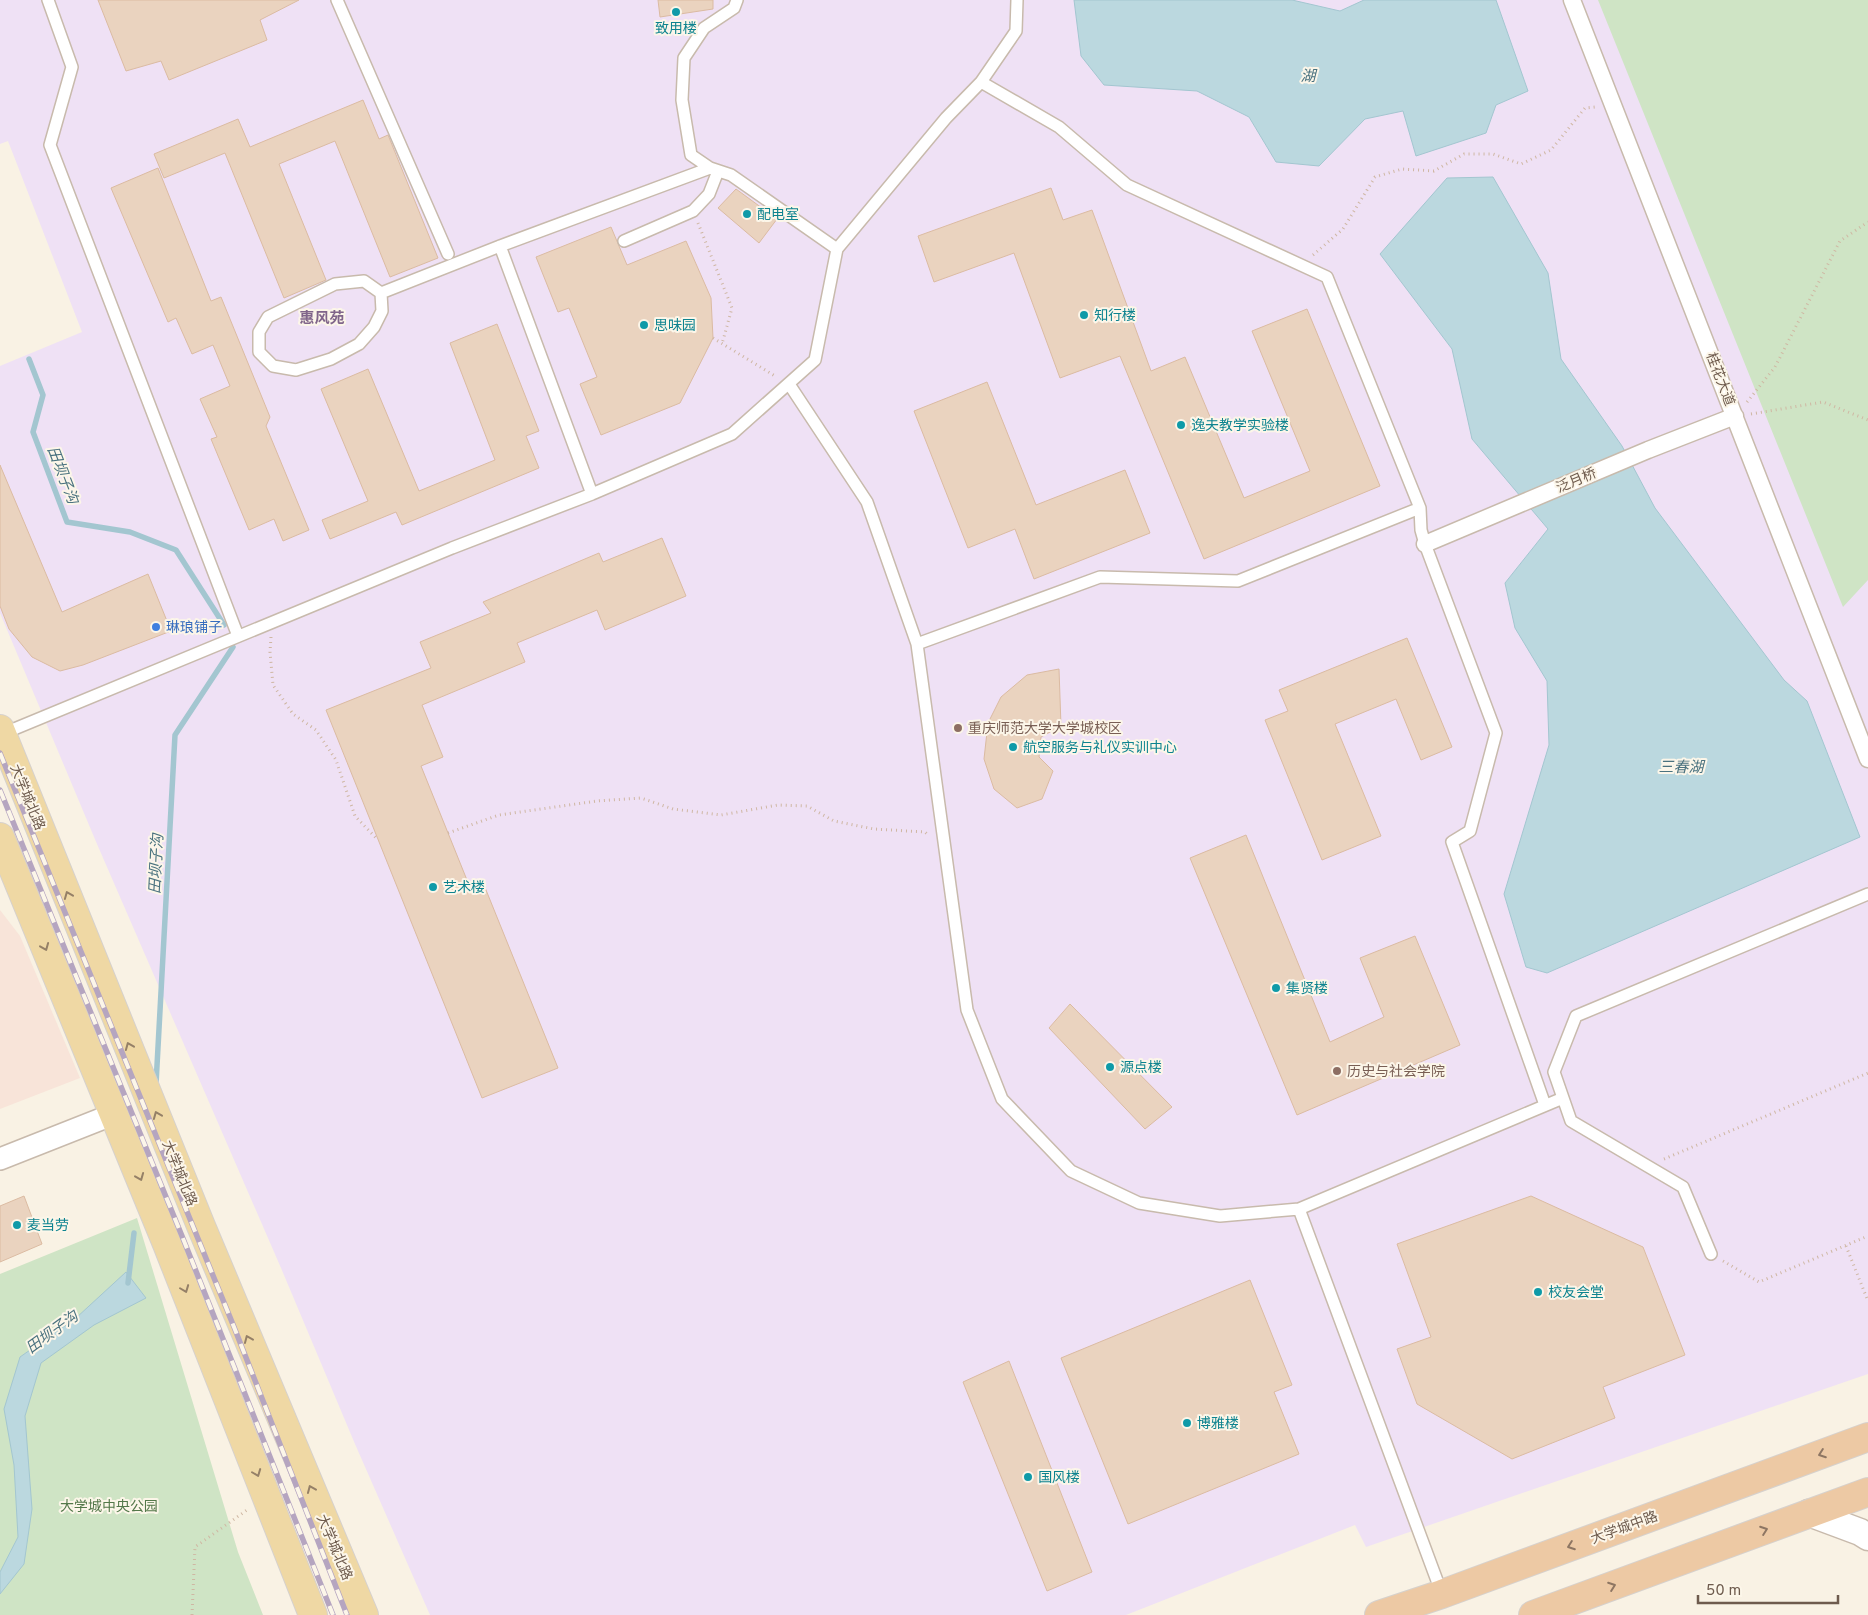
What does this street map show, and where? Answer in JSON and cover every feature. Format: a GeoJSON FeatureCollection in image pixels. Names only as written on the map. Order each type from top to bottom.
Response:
{"type":"FeatureCollection","features":[{"type":"Feature","properties":{"kind":"highway","name":"大学城中路"},"geometry":{"type":"LineString","coordinates":[[1380,1615],[1442,1594],[1868,1437]]}},
{"type":"Feature","properties":{"kind":"highway"},"geometry":{"type":"LineString","coordinates":[[1533,1615],[1868,1492]]}},
{"type":"Feature","properties":{"kind":"main road","name":"大学城北路"},"geometry":{"type":"LineString","coordinates":[[1,731],[201,1226],[364,1615]]}},
{"type":"Feature","properties":{"kind":"main road"},"geometry":{"type":"LineString","coordinates":[[0,837],[167,1244],[313,1615]]}},
{"type":"Feature","properties":{"kind":"main road"},"geometry":{"type":"LineString","coordinates":[[242,1434],[281,1417]]}},
{"type":"Feature","properties":{"kind":"street","name":"桂花大道"},"geometry":{"type":"LineString","coordinates":[[1572,0],[1868,759]]}},
{"type":"Feature","properties":{"kind":"street","name":"泛月桥"},"geometry":{"type":"LineString","coordinates":[[1425,544],[1648,450],[1735,416]]}},
{"type":"Feature","properties":{"kind":"street"},"geometry":{"type":"LineString","coordinates":[[0,1159],[118,1123]]}},
{"type":"Feature","properties":{"kind":"street"},"geometry":{"type":"LineString","coordinates":[[1809,1513],[1860,1532],[1868,1537]]}},
{"type":"Feature","properties":{"kind":"lane"},"geometry":{"type":"LineString","coordinates":[[48,0],[72,67],[50,145],[238,636]]}},
{"type":"Feature","properties":{"kind":"lane"},"geometry":{"type":"LineString","coordinates":[[337,0],[448,254]]}},
{"type":"Feature","properties":{"kind":"lane"},"geometry":{"type":"LineString","coordinates":[[737,0],[734,8],[704,28],[684,58],[682,100],[691,155],[714,170],[731,175],[837,249]]}},
{"type":"Feature","properties":{"kind":"lane"},"geometry":{"type":"LineString","coordinates":[[1,731],[452,548],[592,494],[732,434],[815,360],[837,249],[946,118],[981,82],[1016,31],[1017,0]]}},
{"type":"Feature","properties":{"kind":"lane"},"geometry":{"type":"LineString","coordinates":[[981,82],[1059,128],[1127,185],[1327,277],[1420,508],[1421,530],[1425,544],[1496,733],[1470,831],[1452,842],[1545,1105]]}},
{"type":"Feature","properties":{"kind":"lane"},"geometry":{"type":"LineString","coordinates":[[624,241],[693,211],[709,194],[714,170]]}},
{"type":"Feature","properties":{"kind":"lane"},"geometry":{"type":"LineString","coordinates":[[381,293],[500,246],[714,170]]}},
{"type":"Feature","properties":{"kind":"lane"},"geometry":{"type":"LineString","coordinates":[[500,246],[592,494]]}},
{"type":"Feature","properties":{"kind":"lane"},"geometry":{"type":"LineString","coordinates":[[364,281],[381,293],[382,310],[374,327],[359,344],[331,359],[296,370],[272,366],[259,352],[259,332],[268,317],[335,284],[364,281]]}},
{"type":"Feature","properties":{"kind":"lane"},"geometry":{"type":"LineString","coordinates":[[789,384],[867,502],[917,644],[967,1010],[1002,1099],[1072,1171],[1139,1203],[1148,1205],[1220,1216],[1299,1209],[1563,1098]]}},
{"type":"Feature","properties":{"kind":"lane"},"geometry":{"type":"LineString","coordinates":[[917,644],[1100,577],[1238,581],[1420,508]]}},
{"type":"Feature","properties":{"kind":"lane"},"geometry":{"type":"LineString","coordinates":[[1711,1254],[1683,1187],[1571,1121],[1554,1072],[1576,1016],[1868,894]]}},
{"type":"Feature","properties":{"kind":"lane"},"geometry":{"type":"LineString","coordinates":[[1299,1209],[1442,1594]]}},
{"type":"Feature","properties":{"kind":"path"},"geometry":{"type":"LineString","coordinates":[[1301,266],[1343,229],[1375,177],[1402,169],[1434,171],[1464,154],[1493,154],[1521,164],[1551,150],[1585,108],[1613,105]]}},
{"type":"Feature","properties":{"kind":"path"},"geometry":{"type":"LineString","coordinates":[[693,211],[732,308],[722,344]]}},
{"type":"Feature","properties":{"kind":"path"},"geometry":{"type":"LineString","coordinates":[[1735,416],[1775,367],[1840,241],[1868,222]]}},
{"type":"Feature","properties":{"kind":"path"},"geometry":{"type":"LineString","coordinates":[[713,338],[789,384]]}},
{"type":"Feature","properties":{"kind":"path"},"geometry":{"type":"LineString","coordinates":[[1735,416],[1823,402],[1868,420]]}},
{"type":"Feature","properties":{"kind":"path"},"geometry":{"type":"LineString","coordinates":[[272,622],[270,652],[273,685],[293,714],[316,730],[336,760],[355,816],[378,840]]}},
{"type":"Feature","properties":{"kind":"path"},"geometry":{"type":"LineString","coordinates":[[448,833],[499,815],[597,801],[641,798],[673,809],[721,815],[778,805],[807,806],[834,821],[874,829],[925,832],[946,853]]}},
{"type":"Feature","properties":{"kind":"path"},"geometry":{"type":"LineString","coordinates":[[1647,1166],[1868,1073]]}},
{"type":"Feature","properties":{"kind":"path"},"geometry":{"type":"LineString","coordinates":[[1711,1254],[1759,1282],[1868,1236]]}},
{"type":"Feature","properties":{"kind":"path"},"geometry":{"type":"LineString","coordinates":[[1846,1245],[1868,1301]]}},
{"type":"Feature","properties":{"kind":"path"},"geometry":{"type":"LineString","coordinates":[[192,1615],[195,1547],[266,1496]]}},
{"type":"Feature","properties":{"kind":"shaded area","name":"重庆师范大学大学城校区"},"geometry":{"type":"Polygon","coordinates":[[[0,0],[1868,0],[1868,1374],[1366,1547],[1355,1525],[1126,1615],[430,1615],[97,844],[0,613],[0,366],[82,332],[8,141],[0,144],[0,0]]]}},
{"type":"Feature","properties":{"kind":"shaded area"},"geometry":{"type":"Polygon","coordinates":[[[0,910],[20,936],[80,1078],[0,1109],[0,910]]]}},
{"type":"Feature","properties":{"kind":"green space"},"geometry":{"type":"Polygon","coordinates":[[[1598,0],[1868,0],[1868,580],[1843,607],[1598,0]]]}},
{"type":"Feature","properties":{"kind":"green space","name":"大学城中央公园"},"geometry":{"type":"Polygon","coordinates":[[[137,1218],[238,1552],[263,1615],[0,1615],[0,1274],[137,1218]]]}},
{"type":"Feature","properties":{"kind":"water","name":"湖"},"geometry":{"type":"Polygon","coordinates":[[[1074,0],[1292,0],[1340,11],[1364,0],[1496,0],[1528,91],[1496,105],[1486,133],[1416,156],[1403,111],[1365,119],[1319,166],[1276,162],[1249,117],[1197,91],[1104,85],[1081,56],[1074,0]]]}},
{"type":"Feature","properties":{"kind":"water","name":"三春湖"},"geometry":{"type":"Polygon","coordinates":[[[1493,177],[1548,273],[1561,359],[1622,446],[1655,508],[1784,680],[1807,701],[1860,837],[1547,973],[1526,967],[1504,894],[1549,745],[1547,681],[1515,628],[1505,583],[1548,529],[1472,439],[1452,349],[1380,254],[1447,178],[1493,177]]]}},
{"type":"Feature","properties":{"kind":"water"},"geometry":{"type":"Polygon","coordinates":[[[126,1272],[146,1298],[94,1325],[41,1363],[25,1416],[32,1509],[24,1564],[0,1594],[0,1572],[18,1537],[14,1465],[4,1409],[20,1357],[76,1318],[126,1272]]]}},
{"type":"Feature","properties":{"kind":"building"},"geometry":{"type":"Polygon","coordinates":[[[98,0],[299,0],[260,20],[267,40],[169,80],[161,61],[126,71],[98,0]]]}},
{"type":"Feature","properties":{"kind":"building","name":"致用楼"},"geometry":{"type":"Polygon","coordinates":[[[658,0],[713,0],[713,9],[660,17],[658,0]]]}},
{"type":"Feature","properties":{"kind":"building"},"geometry":{"type":"Polygon","coordinates":[[[363,100],[379,139],[388,135],[438,258],[390,277],[335,141],[279,164],[326,280],[284,298],[225,153],[164,178],[154,154],[238,119],[250,147],[363,100]]]}},
{"type":"Feature","properties":{"kind":"building"},"geometry":{"type":"Polygon","coordinates":[[[158,168],[211,301],[221,297],[270,417],[266,426],[309,530],[283,541],[274,519],[249,530],[211,439],[217,437],[200,399],[230,386],[213,345],[192,354],[176,318],[168,322],[111,188],[158,168]]]}},
{"type":"Feature","properties":{"kind":"building"},"geometry":{"type":"Polygon","coordinates":[[[1051,188],[1063,220],[1092,210],[1151,371],[1185,357],[1244,498],[1310,471],[1252,331],[1307,309],[1380,486],[1204,559],[1120,356],[1060,378],[1014,253],[934,282],[918,236],[1051,188]]]}},
{"type":"Feature","properties":{"kind":"building","name":"配电室"},"geometry":{"type":"Polygon","coordinates":[[[736,189],[777,219],[759,243],[718,208],[736,189]]]}},
{"type":"Feature","properties":{"kind":"building","name":"思味园"},"geometry":{"type":"Polygon","coordinates":[[[611,227],[627,265],[686,241],[711,298],[713,338],[680,403],[601,435],[580,384],[597,377],[569,308],[558,312],[536,257],[611,227]]]}},
{"type":"Feature","properties":{"kind":"building"},"geometry":{"type":"Polygon","coordinates":[[[497,324],[539,431],[526,436],[539,468],[402,525],[396,512],[330,539],[322,520],[368,501],[321,389],[368,369],[419,491],[495,460],[450,343],[497,324]]]}},
{"type":"Feature","properties":{"kind":"building"},"geometry":{"type":"Polygon","coordinates":[[[987,382],[1036,505],[1125,470],[1150,533],[1034,579],[1015,529],[968,548],[914,411],[987,382]]]}},
{"type":"Feature","properties":{"kind":"building"},"geometry":{"type":"Polygon","coordinates":[[[0,465],[62,612],[148,574],[171,631],[83,665],[60,671],[32,657],[9,629],[0,606],[0,465]]]}},
{"type":"Feature","properties":{"kind":"building","name":"艺术楼"},"geometry":{"type":"Polygon","coordinates":[[[662,538],[686,596],[605,630],[597,610],[517,643],[525,662],[422,705],[443,757],[421,766],[471,890],[484,885],[558,1068],[482,1098],[326,710],[431,668],[420,642],[491,613],[483,602],[599,553],[603,562],[662,538]]]}},
{"type":"Feature","properties":{"kind":"building"},"geometry":{"type":"Polygon","coordinates":[[[1407,638],[1452,747],[1421,760],[1396,699],[1335,724],[1381,836],[1322,860],[1265,720],[1288,711],[1279,690],[1407,638]]]}},
{"type":"Feature","properties":{"kind":"building","name":"航空服务与礼仪实训中心"},"geometry":{"type":"Polygon","coordinates":[[[1059,669],[1061,726],[1041,737],[1039,757],[1053,771],[1042,799],[1017,808],[994,789],[984,759],[988,723],[1001,697],[1027,675],[1059,669]]]}},
{"type":"Feature","properties":{"kind":"building","name":"集贤楼"},"geometry":{"type":"Polygon","coordinates":[[[1246,835],[1330,1042],[1384,1017],[1360,958],[1415,936],[1460,1045],[1297,1115],[1190,858],[1246,835]]]}},
{"type":"Feature","properties":{"kind":"building","name":"源点楼"},"geometry":{"type":"Polygon","coordinates":[[[1070,1004],[1172,1107],[1145,1129],[1049,1028],[1070,1004]]]}},
{"type":"Feature","properties":{"kind":"building","name":"麦当劳"},"geometry":{"type":"Polygon","coordinates":[[[24,1196],[42,1244],[0,1262],[0,1206],[24,1196]]]}},
{"type":"Feature","properties":{"kind":"building","name":"校友会堂"},"geometry":{"type":"Polygon","coordinates":[[[1531,1196],[1643,1247],[1685,1355],[1603,1387],[1615,1418],[1512,1459],[1417,1404],[1397,1349],[1431,1337],[1397,1244],[1531,1196]]]}},
{"type":"Feature","properties":{"kind":"building","name":"博雅楼"},"geometry":{"type":"Polygon","coordinates":[[[1250,1280],[1292,1385],[1274,1392],[1299,1454],[1128,1524],[1061,1358],[1250,1280]]]}},
{"type":"Feature","properties":{"kind":"building","name":"国风楼"},"geometry":{"type":"Polygon","coordinates":[[[1009,1361],[1092,1572],[1047,1591],[963,1382],[1009,1361]]]}},
{"type":"Feature","properties":{"kind":"waterway","name":"田坝子沟"},"geometry":{"type":"LineString","coordinates":[[29,359],[43,395],[33,432],[67,522],[130,532],[176,550],[224,625]]}},
{"type":"Feature","properties":{"kind":"waterway","name":"田坝子沟"},"geometry":{"type":"LineString","coordinates":[[156,1084],[175,735],[233,647]]}},
{"type":"Feature","properties":{"kind":"waterway","name":"田坝子沟"},"geometry":{"type":"LineString","coordinates":[[128,1283],[134,1233]]}},
{"type":"Feature","properties":{"kind":"railway"},"geometry":{"type":"LineString","coordinates":[[0,753],[234,1327],[347,1615]]}},
{"type":"Feature","properties":{"kind":"railway"},"geometry":{"type":"LineString","coordinates":[[0,790],[182,1236],[333,1615]]}},
{"type":"Feature","properties":{"kind":"place","name":"致用楼"},"geometry":{"type":"Point","coordinates":[676,12]}},
{"type":"Feature","properties":{"kind":"place","name":"配电室"},"geometry":{"type":"Point","coordinates":[747,214]}},
{"type":"Feature","properties":{"kind":"place","name":"知行楼"},"geometry":{"type":"Point","coordinates":[1084,315]}},
{"type":"Feature","properties":{"kind":"place","name":"思味园"},"geometry":{"type":"Point","coordinates":[644,325]}},
{"type":"Feature","properties":{"kind":"place","name":"逸夫教学实验楼"},"geometry":{"type":"Point","coordinates":[1181,425]}},
{"type":"Feature","properties":{"kind":"place","name":"琳琅铺子"},"geometry":{"type":"Point","coordinates":[156,627]}},
{"type":"Feature","properties":{"kind":"place","name":"重庆师范大学大学城校区"},"geometry":{"type":"Point","coordinates":[958,728]}},
{"type":"Feature","properties":{"kind":"place","name":"航空服务与礼仪实训中心"},"geometry":{"type":"Point","coordinates":[1013,747]}},
{"type":"Feature","properties":{"kind":"place","name":"艺术楼"},"geometry":{"type":"Point","coordinates":[433,887]}},
{"type":"Feature","properties":{"kind":"place","name":"集贤楼"},"geometry":{"type":"Point","coordinates":[1276,988]}},
{"type":"Feature","properties":{"kind":"place","name":"源点楼"},"geometry":{"type":"Point","coordinates":[1110,1067]}},
{"type":"Feature","properties":{"kind":"place","name":"历史与社会学院"},"geometry":{"type":"Point","coordinates":[1337,1071]}},
{"type":"Feature","properties":{"kind":"place","name":"麦当劳"},"geometry":{"type":"Point","coordinates":[17,1225]}},
{"type":"Feature","properties":{"kind":"place","name":"校友会堂"},"geometry":{"type":"Point","coordinates":[1538,1292]}},
{"type":"Feature","properties":{"kind":"place","name":"博雅楼"},"geometry":{"type":"Point","coordinates":[1187,1423]}},
{"type":"Feature","properties":{"kind":"place","name":"国风楼"},"geometry":{"type":"Point","coordinates":[1028,1477]}},
{"type":"Feature","properties":{"kind":"district","name":"惠风苑"},"geometry":{"type":"Point","coordinates":[322,318]}}]}
